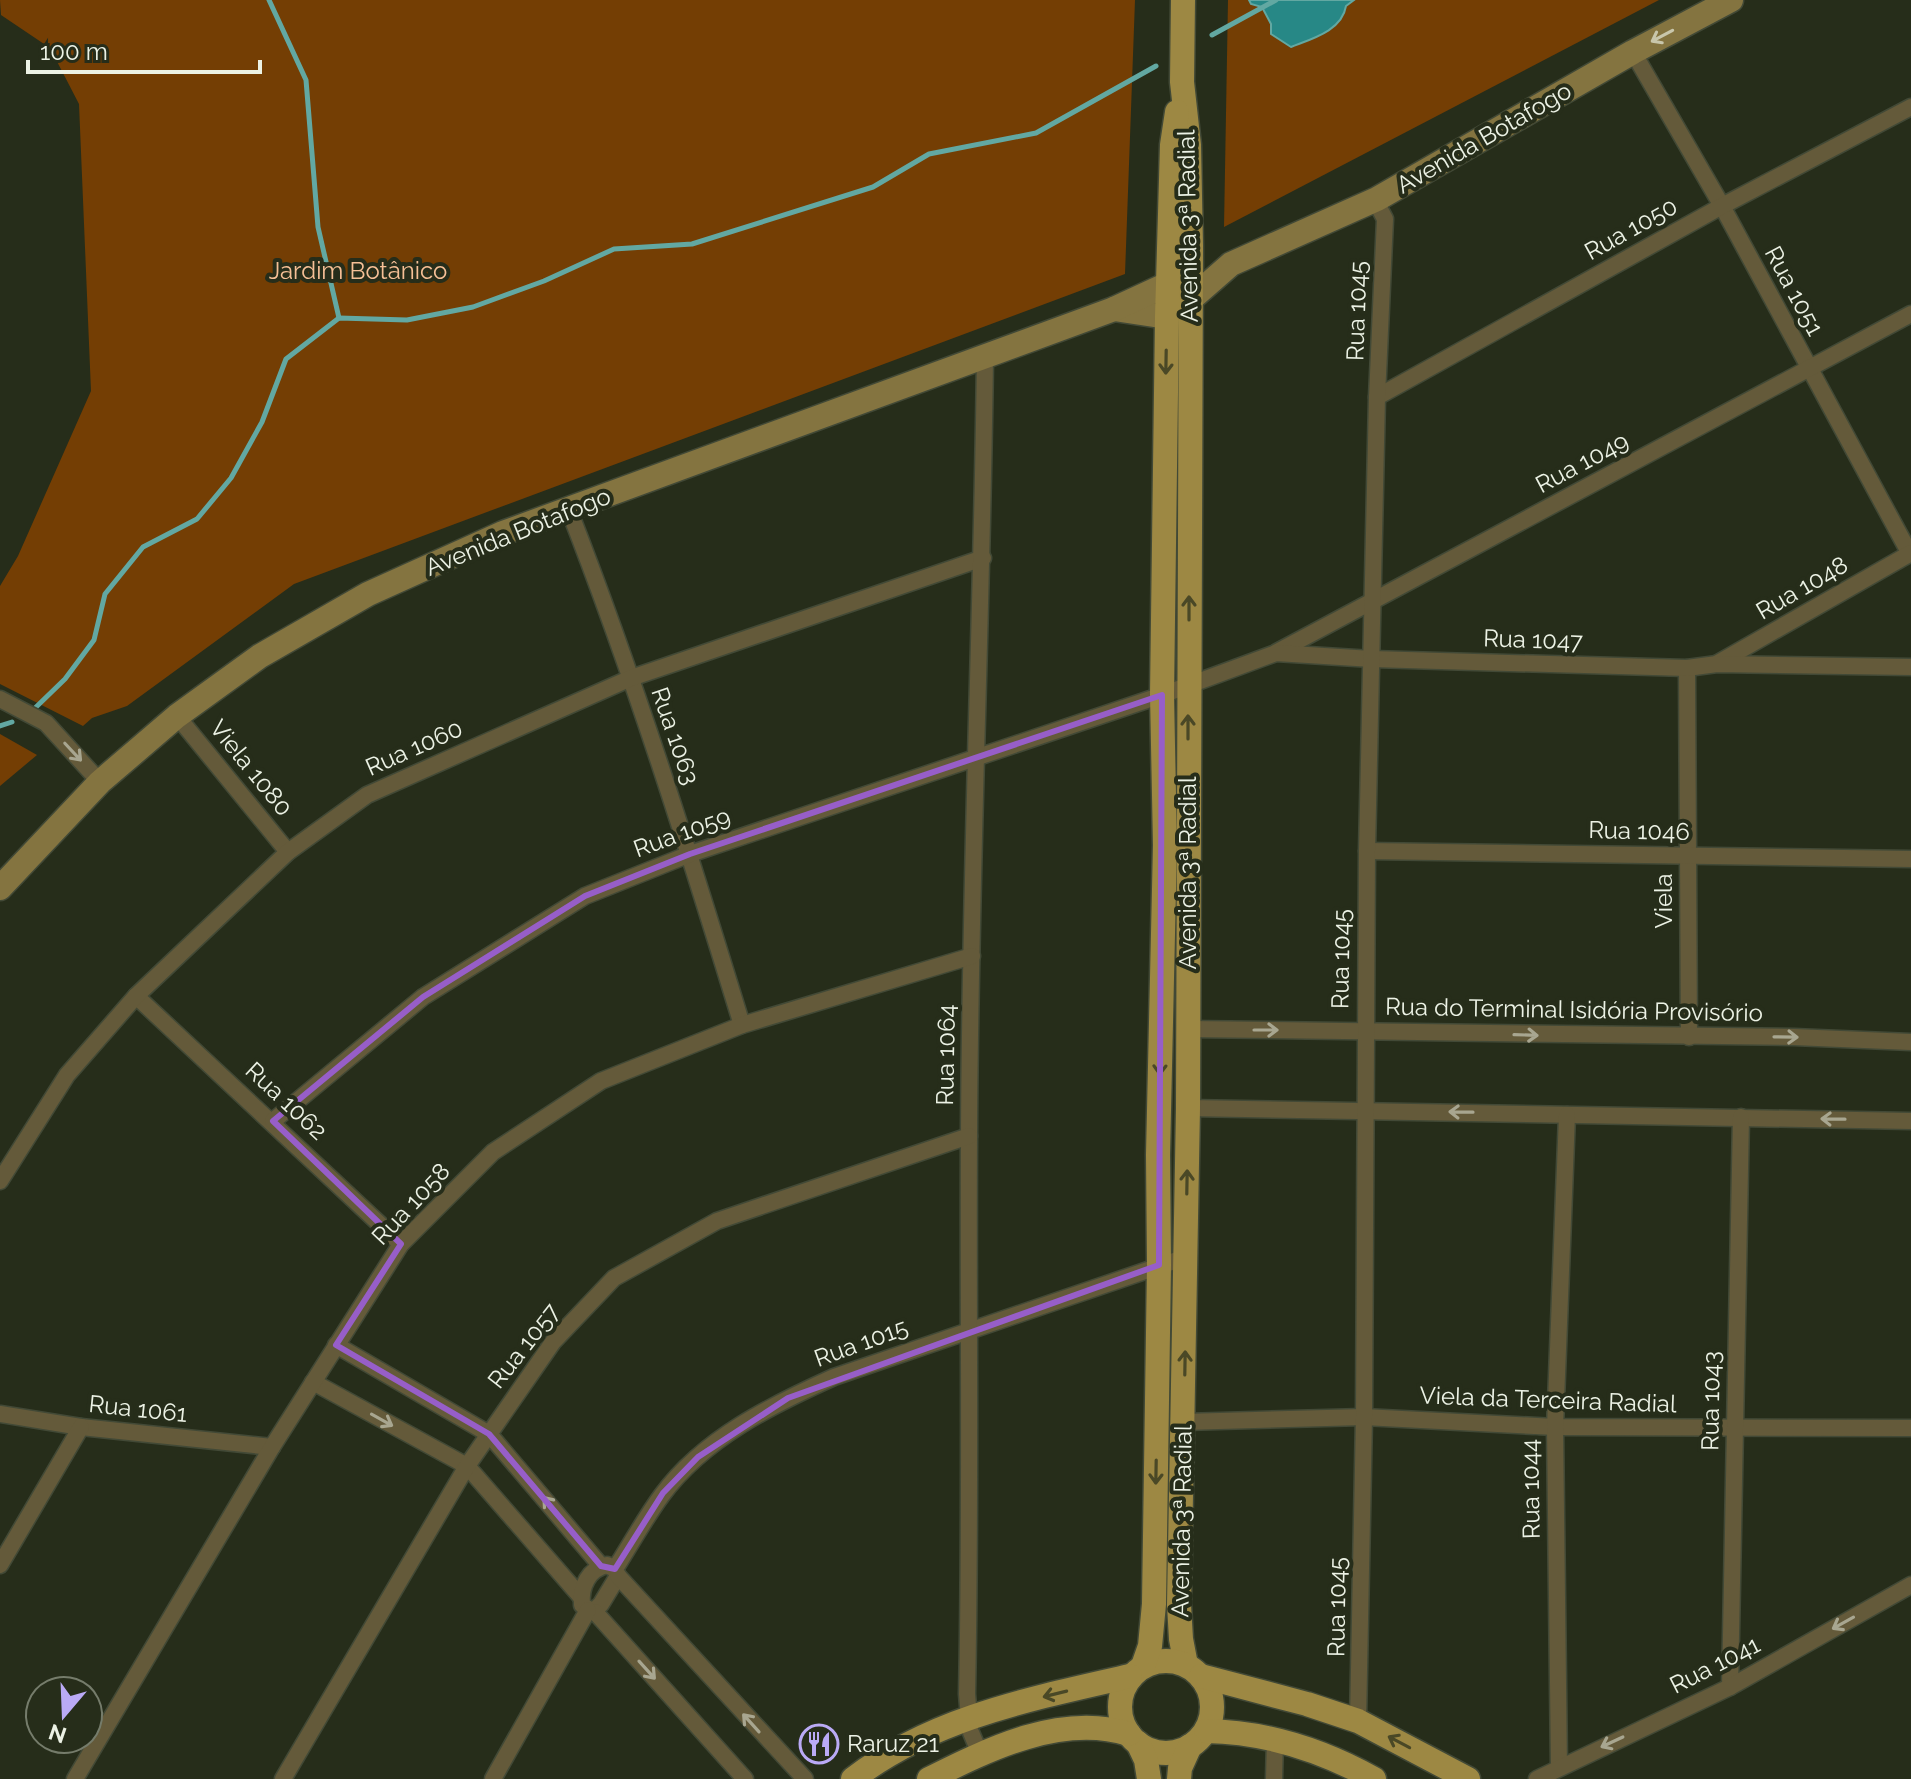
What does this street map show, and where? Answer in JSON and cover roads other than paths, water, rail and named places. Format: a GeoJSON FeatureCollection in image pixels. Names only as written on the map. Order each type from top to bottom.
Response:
{"type":"FeatureCollection","features":[{"type":"Feature","properties":{"kind":"main road","name":"Avenida 3ª Radial"},"geometry":{"type":"LineString","coordinates":[[1183,0],[1182,82],[1189,145],[1191,299],[1188,1108],[1179,1605],[1181,1639],[1194,1670]]}},
{"type":"Feature","properties":{"kind":"main road","name":"Avenida 3ª Radial"},"geometry":{"type":"LineString","coordinates":[[1136,1671],[1150,1646],[1154,1604],[1158,1155],[1165,845],[1162,695],[1167,317],[1172,145],[1182,82]]}},
{"type":"Feature","properties":{"kind":"main road"},"geometry":{"type":"LineString","coordinates":[[1165,845],[1172,869],[1173,893],[1172,1017],[1178,1025],[1188,1029]]}},
{"type":"Feature","properties":{"kind":"main road"},"geometry":{"type":"LineString","coordinates":[[1158,1155],[1170,1116],[1188,1108]]}},
{"type":"Feature","properties":{"kind":"main road"},"geometry":{"type":"LineString","coordinates":[[853,1779],[894,1752],[968,1718],[1136,1671],[1157,1661],[1172,1660],[1194,1670],[1362,1723],[1468,1779]]}},
{"type":"Feature","properties":{"kind":"main road"},"geometry":{"type":"LineString","coordinates":[[1179,1779],[1180,1768],[1198,1739],[1213,1705],[1208,1687],[1194,1670]]}},
{"type":"Feature","properties":{"kind":"main road"},"geometry":{"type":"LineString","coordinates":[[1136,1671],[1124,1686],[1119,1706],[1146,1760],[1149,1779]]}},
{"type":"Feature","properties":{"kind":"main road"},"geometry":{"type":"LineString","coordinates":[[1350,1765],[1362,1723]]}},
{"type":"Feature","properties":{"kind":"main road"},"geometry":{"type":"LineString","coordinates":[[929,1779],[980,1754],[1024,1739],[1099,1727],[1163,1753],[1177,1752],[1198,1739],[1238,1733],[1275,1739],[1350,1765],[1374,1779]]}},
{"type":"Feature","properties":{"kind":"street","name":"Avenida Botafogo"},"geometry":{"type":"LineString","coordinates":[[1191,299],[1231,264],[1375,200],[1633,52],[1731,0]]}},
{"type":"Feature","properties":{"kind":"street","name":"Rua 1051"},"geometry":{"type":"LineString","coordinates":[[1633,52],[1722,206],[1911,554]]}},
{"type":"Feature","properties":{"kind":"street","name":"Rua 1050"},"geometry":{"type":"LineString","coordinates":[[1377,397],[1722,206],[1911,107]]}},
{"type":"Feature","properties":{"kind":"street","name":"Rua 1045"},"geometry":{"type":"LineString","coordinates":[[1362,1723],[1364,1031],[1377,397],[1385,219],[1375,200]]}},
{"type":"Feature","properties":{"kind":"street"},"geometry":{"type":"LineString","coordinates":[[1191,246],[1210,259],[1231,264]]}},
{"type":"Feature","properties":{"kind":"street","name":"Avenida Botafogo"},"geometry":{"type":"LineString","coordinates":[[0,888],[100,782],[177,716],[260,656],[368,594],[503,533],[1114,309],[1168,284]]}},
{"type":"Feature","properties":{"kind":"street","name":"Avenida Botafogo"},"geometry":{"type":"LineString","coordinates":[[1114,309],[1167,317]]}},
{"type":"Feature","properties":{"kind":"street","name":"Rua 1049"},"geometry":{"type":"LineString","coordinates":[[1276,653],[1911,314]]}},
{"type":"Feature","properties":{"kind":"street","name":"Rua 1064"},"geometry":{"type":"LineString","coordinates":[[980,1754],[968,1718],[969,1136],[985,356]]}},
{"type":"Feature","properties":{"kind":"street","name":"Rua 1063"},"geometry":{"type":"LineString","coordinates":[[569,510],[631,678],[690,854],[742,1025]]}},
{"type":"Feature","properties":{"kind":"street","name":"Rua 1048"},"geometry":{"type":"LineString","coordinates":[[1717,664],[1911,554]]}},
{"type":"Feature","properties":{"kind":"street","name":"Rua 1060"},"geometry":{"type":"LineString","coordinates":[[0,1181],[5,1160],[67,1075],[136,996],[288,852],[367,795],[631,678],[983,558]]}},
{"type":"Feature","properties":{"kind":"street","name":"Rua 1047"},"geometry":{"type":"LineString","coordinates":[[1162,695],[1276,653],[1372,659],[1687,668],[1717,664],[1911,667]]}},
{"type":"Feature","properties":{"kind":"street","name":"Viela"},"geometry":{"type":"LineString","coordinates":[[1687,668],[1689,1037]]}},
{"type":"Feature","properties":{"kind":"street","name":"Rua 1059"},"geometry":{"type":"LineString","coordinates":[[273,1121],[423,997],[585,896],[690,854],[1162,695]]}},
{"type":"Feature","properties":{"kind":"street"},"geometry":{"type":"LineString","coordinates":[[2,700],[46,723],[100,782]]}},
{"type":"Feature","properties":{"kind":"street","name":"Viela 1080"},"geometry":{"type":"LineString","coordinates":[[177,716],[288,852]]}},
{"type":"Feature","properties":{"kind":"street","name":"Rua 1046"},"geometry":{"type":"LineString","coordinates":[[1367,851],[1911,859]]}},
{"type":"Feature","properties":{"kind":"street","name":"Rua 1058"},"geometry":{"type":"LineString","coordinates":[[75,1779],[272,1447],[401,1244],[493,1152],[601,1081],[742,1025],[972,956]]}},
{"type":"Feature","properties":{"kind":"street","name":"Rua 1062"},"geometry":{"type":"LineString","coordinates":[[136,996],[401,1244]]}},
{"type":"Feature","properties":{"kind":"street","name":"Rua do Terminal Isidória Provisório"},"geometry":{"type":"LineString","coordinates":[[1188,1029],[1911,1042]]}},
{"type":"Feature","properties":{"kind":"street"},"geometry":{"type":"LineString","coordinates":[[1188,1108],[1911,1121]]}},
{"type":"Feature","properties":{"kind":"street","name":"Rua 1044"},"geometry":{"type":"LineString","coordinates":[[1559,1767],[1555,1427],[1567,1115]]}},
{"type":"Feature","properties":{"kind":"street","name":"Rua 1043"},"geometry":{"type":"LineString","coordinates":[[1730,1687],[1741,1117]]}},
{"type":"Feature","properties":{"kind":"street","name":"Rua 1057"},"geometry":{"type":"LineString","coordinates":[[283,1779],[467,1466],[553,1342],[614,1278],[717,1221],[969,1136]]}},
{"type":"Feature","properties":{"kind":"street","name":"Rua 1015"},"geometry":{"type":"LineString","coordinates":[[611,1570],[663,1493],[698,1457],[743,1423],[788,1398],[834,1377],[1186,1257]]}},
{"type":"Feature","properties":{"kind":"street"},"geometry":{"type":"LineString","coordinates":[[336,1345],[489,1434],[805,1779]]}},
{"type":"Feature","properties":{"kind":"street"},"geometry":{"type":"LineString","coordinates":[[313,1382],[467,1466],[588,1606],[745,1779]]}},
{"type":"Feature","properties":{"kind":"street","name":"Rua 1061"},"geometry":{"type":"LineString","coordinates":[[0,1414],[81,1427],[272,1447]]}},
{"type":"Feature","properties":{"kind":"street","name":"Viela da Terceira Radial"},"geometry":{"type":"LineString","coordinates":[[1184,1422],[1364,1417],[1555,1427],[1911,1428]]}},
{"type":"Feature","properties":{"kind":"street"},"geometry":{"type":"LineString","coordinates":[[0,1565],[81,1427]]}},
{"type":"Feature","properties":{"kind":"street"},"geometry":{"type":"LineString","coordinates":[[588,1606],[588,1577],[611,1570]]}},
{"type":"Feature","properties":{"kind":"street"},"geometry":{"type":"LineString","coordinates":[[493,1779],[611,1570]]}},
{"type":"Feature","properties":{"kind":"street","name":"Rua 1041"},"geometry":{"type":"LineString","coordinates":[[1537,1779],[1730,1687],[1911,1585]]}},
{"type":"Feature","properties":{"kind":"street"},"geometry":{"type":"LineString","coordinates":[[1274,1779],[1275,1739]]}},
{"type":"Feature","properties":{"kind":"water"},"geometry":{"type":"Polygon","coordinates":[[[1249,0],[1354,0],[1346,6],[1339,22],[1332,28],[1291,47],[1271,34],[1271,24],[1262,7],[1251,4],[1249,0]]]}},
{"type":"Feature","properties":{"kind":"waterway"},"geometry":{"type":"LineString","coordinates":[[269,0],[306,80],[318,227],[339,318]]}},
{"type":"Feature","properties":{"kind":"waterway"},"geometry":{"type":"LineString","coordinates":[[1212,35],[1276,0]]}},
{"type":"Feature","properties":{"kind":"waterway"},"geometry":{"type":"LineString","coordinates":[[33,710],[65,679],[94,640],[105,594],[143,547],[197,519],[231,478],[262,422],[286,359],[339,318],[407,320],[473,307],[544,281],[614,249],[692,244],[873,187],[929,154],[1036,133],[1156,66]]}},
{"type":"Feature","properties":{"kind":"waterway"},"geometry":{"type":"LineString","coordinates":[[0,726],[12,722]]}},
{"type":"Feature","properties":{"kind":"place","name":"Raruz 21"},"geometry":{"type":"Point","coordinates":[819,1744]}},
{"type":"Feature","properties":{"kind":"park label","name":"Jardim Botânico"},"geometry":{"type":"Point","coordinates":[358,271]}}]}
